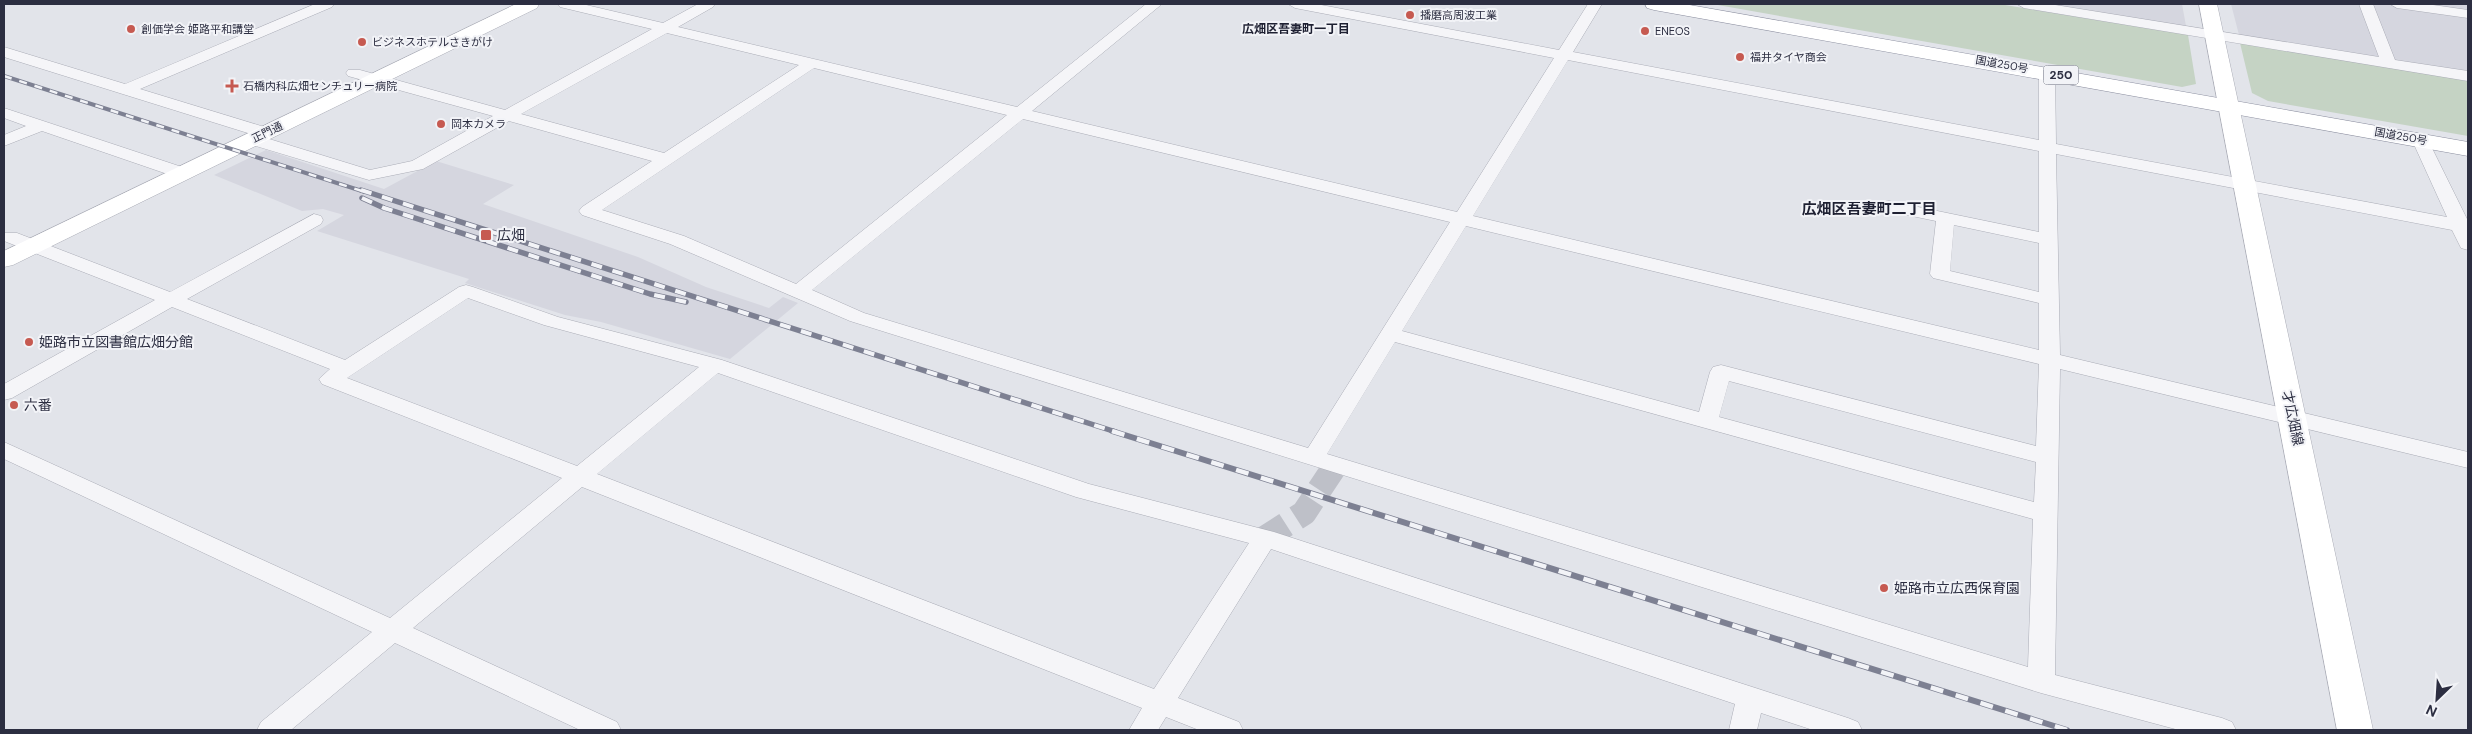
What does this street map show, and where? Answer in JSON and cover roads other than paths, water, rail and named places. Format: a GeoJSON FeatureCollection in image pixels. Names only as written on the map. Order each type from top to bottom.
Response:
{"type":"FeatureCollection","features":[{"type":"Feature","properties":{"kind":"main road","name":"正門通"},"geometry":{"type":"LineString","coordinates":[[4,260],[182,173],[354,73],[499,4]]}},
{"type":"Feature","properties":{"kind":"main road","name":"正門通"},"geometry":{"type":"LineString","coordinates":[[7,239],[160,166],[253,133],[376,79],[530,4]]}},
{"type":"Feature","properties":{"kind":"main road","name":"国道250号"},"geometry":{"type":"LineString","coordinates":[[1654,4],[2047,72],[2468,148]]}},
{"type":"Feature","properties":{"kind":"main road","name":"才広畑線"},"geometry":{"type":"LineString","coordinates":[[2208,4],[2294,418],[2355,730]]}},
{"type":"Feature","properties":{"kind":"street"},"geometry":{"type":"LineString","coordinates":[[125,90],[327,4]]}},
{"type":"Feature","properties":{"kind":"street"},"geometry":{"type":"LineString","coordinates":[[565,4],[2468,460]]}},
{"type":"Feature","properties":{"kind":"street"},"geometry":{"type":"LineString","coordinates":[[4,52],[125,90],[369,174],[417,165],[708,4]]}},
{"type":"Feature","properties":{"kind":"street"},"geometry":{"type":"LineString","coordinates":[[799,291],[1155,4]]}},
{"type":"Feature","properties":{"kind":"street"},"geometry":{"type":"LineString","coordinates":[[1295,4],[2464,226]]}},
{"type":"Feature","properties":{"kind":"street"},"geometry":{"type":"LineString","coordinates":[[1312,459],[1596,4]]}},
{"type":"Feature","properties":{"kind":"street"},"geometry":{"type":"LineString","coordinates":[[2024,4],[2050,6],[2468,76]]}},
{"type":"Feature","properties":{"kind":"street"},"geometry":{"type":"LineString","coordinates":[[2366,4],[2389,63]]}},
{"type":"Feature","properties":{"kind":"street"},"geometry":{"type":"LineString","coordinates":[[2397,4],[2468,14]]}},
{"type":"Feature","properties":{"kind":"street"},"geometry":{"type":"LineString","coordinates":[[812,63],[665,158],[588,211],[677,240],[857,317],[1312,459],[2041,682],[2222,730]]}},
{"type":"Feature","properties":{"kind":"street"},"geometry":{"type":"LineString","coordinates":[[2041,682],[2050,360],[2047,72]]}},
{"type":"Feature","properties":{"kind":"street"},"geometry":{"type":"LineString","coordinates":[[354,73],[665,158]]}},
{"type":"Feature","properties":{"kind":"street"},"geometry":{"type":"LineString","coordinates":[[4,113],[182,173]]}},
{"type":"Feature","properties":{"kind":"street"},"geometry":{"type":"LineString","coordinates":[[4,141],[40,126]]}},
{"type":"Feature","properties":{"kind":"street"},"geometry":{"type":"LineString","coordinates":[[2420,140],[2464,226],[2468,244]]}},
{"type":"Feature","properties":{"kind":"street"},"geometry":{"type":"LineString","coordinates":[[1889,206],[2050,240]]}},
{"type":"Feature","properties":{"kind":"street"},"geometry":{"type":"LineString","coordinates":[[1945,219],[1940,274],[2050,300]]}},
{"type":"Feature","properties":{"kind":"street"},"geometry":{"type":"LineString","coordinates":[[4,393],[314,220]]}},
{"type":"Feature","properties":{"kind":"street"},"geometry":{"type":"LineString","coordinates":[[7,239],[33,246],[346,368]]}},
{"type":"Feature","properties":{"kind":"street"},"geometry":{"type":"LineString","coordinates":[[1229,730],[578,478],[330,379],[466,291],[551,322],[715,365],[1084,490],[1265,538],[1848,730]]}},
{"type":"Feature","properties":{"kind":"street"},"geometry":{"type":"LineString","coordinates":[[1389,334],[2045,514]]}},
{"type":"Feature","properties":{"kind":"street"},"geometry":{"type":"LineString","coordinates":[[271,730],[715,365]]}},
{"type":"Feature","properties":{"kind":"street"},"geometry":{"type":"LineString","coordinates":[[1707,421],[1720,372],[2047,457]]}},
{"type":"Feature","properties":{"kind":"street"},"geometry":{"type":"LineString","coordinates":[[4,450],[607,730]]}},
{"type":"Feature","properties":{"kind":"street"},"geometry":{"type":"LineString","coordinates":[[1143,730],[1265,538]]}},
{"type":"Feature","properties":{"kind":"street"},"geometry":{"type":"LineString","coordinates":[[1743,730],[1750,698]]}},
{"type":"Feature","properties":{"kind":"tunnel"},"geometry":{"type":"LineString","coordinates":[[1265,538],[1304,513],[1335,466]]}},
{"type":"Feature","properties":{"kind":"railway"},"geometry":{"type":"LineString","coordinates":[[4,76],[365,192]]}},
{"type":"Feature","properties":{"kind":"railway"},"geometry":{"type":"LineString","coordinates":[[361,190],[1116,432]]}},
{"type":"Feature","properties":{"kind":"railway"},"geometry":{"type":"LineString","coordinates":[[362,198],[384,208],[650,294],[686,302]]}},
{"type":"Feature","properties":{"kind":"railway"},"geometry":{"type":"LineString","coordinates":[[1112,431],[2067,730]]}},
{"type":"Feature","properties":{"kind":"place","name":"播磨高周波工業"},"geometry":{"type":"Point","coordinates":[1410,15]}},
{"type":"Feature","properties":{"kind":"place","name":"創価学会 姫路平和講堂"},"geometry":{"type":"Point","coordinates":[131,29]}},
{"type":"Feature","properties":{"kind":"place","name":"ENEOS"},"geometry":{"type":"Point","coordinates":[1645,31]}},
{"type":"Feature","properties":{"kind":"place","name":"ビジネスホテルさきがけ"},"geometry":{"type":"Point","coordinates":[362,42]}},
{"type":"Feature","properties":{"kind":"place","name":"福井タイヤ商会"},"geometry":{"type":"Point","coordinates":[1740,57]}},
{"type":"Feature","properties":{"kind":"place","name":"石橋内科広畑センチュリー病院"},"geometry":{"type":"Point","coordinates":[232,86]}},
{"type":"Feature","properties":{"kind":"place","name":"岡本カメラ"},"geometry":{"type":"Point","coordinates":[441,124]}},
{"type":"Feature","properties":{"kind":"place","name":"広畑"},"geometry":{"type":"Point","coordinates":[486,235]}},
{"type":"Feature","properties":{"kind":"place","name":"姫路市立図書館広畑分館"},"geometry":{"type":"Point","coordinates":[29,342]}},
{"type":"Feature","properties":{"kind":"place","name":"六番"},"geometry":{"type":"Point","coordinates":[14,405]}},
{"type":"Feature","properties":{"kind":"place","name":"姫路市立広西保育園"},"geometry":{"type":"Point","coordinates":[1884,588]}},
{"type":"Feature","properties":{"kind":"district","name":"広畑区吾妻町一丁目"},"geometry":{"type":"Point","coordinates":[1296,29]}},
{"type":"Feature","properties":{"kind":"district","name":"広畑区吾妻町二丁目"},"geometry":{"type":"Point","coordinates":[1869,209]}}]}
